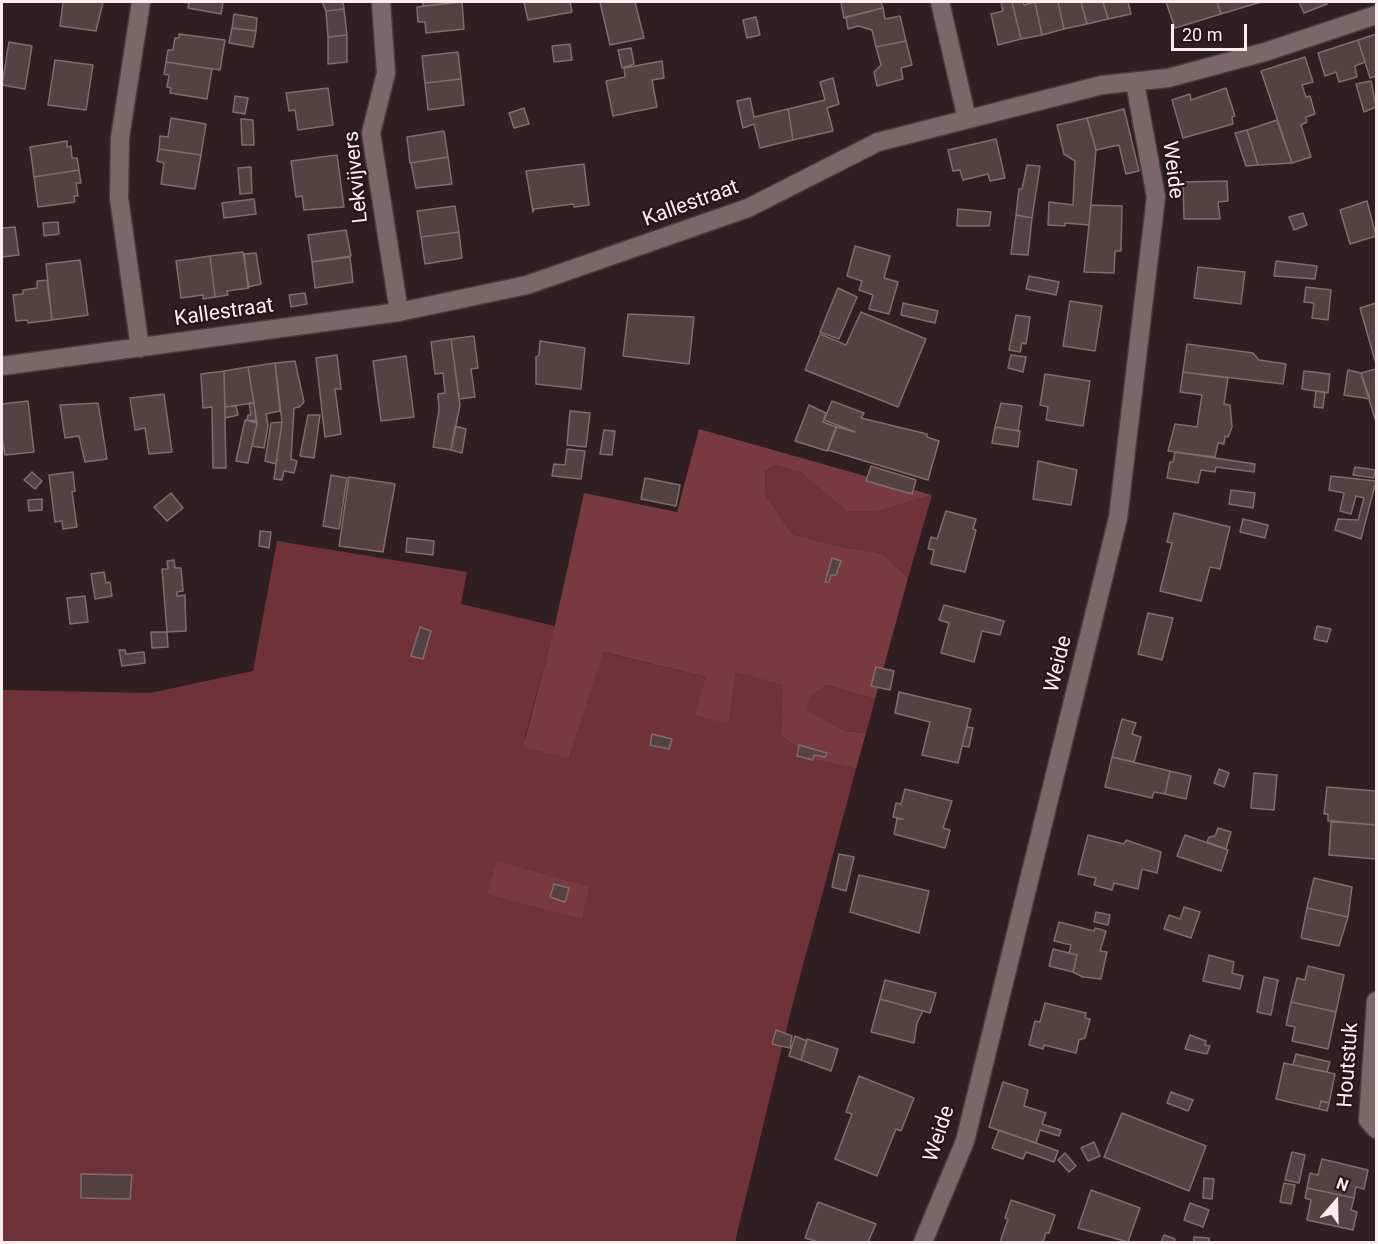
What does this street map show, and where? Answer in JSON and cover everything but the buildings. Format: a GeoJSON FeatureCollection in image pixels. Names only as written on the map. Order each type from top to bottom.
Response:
{"type":"FeatureCollection","features":[{"type":"Feature","properties":{"kind":"street"},"geometry":{"type":"LineString","coordinates":[[140,348],[118,198],[120,138],[141,2]]}},
{"type":"Feature","properties":{"kind":"street","name":"Lekvijvers"},"geometry":{"type":"LineString","coordinates":[[381,2],[386,73],[370,133],[399,312]]}},
{"type":"Feature","properties":{"kind":"street"},"geometry":{"type":"LineString","coordinates":[[940,2],[967,119]]}},
{"type":"Feature","properties":{"kind":"street","name":"Kallestraat"},"geometry":{"type":"LineString","coordinates":[[2,366],[399,312],[538,281],[748,208],[878,142],[1102,85],[1135,84],[1168,78],[1265,52],[1377,15]]}},
{"type":"Feature","properties":{"kind":"street","name":"Weide"},"geometry":{"type":"LineString","coordinates":[[923,1242],[965,1141],[1118,518],[1156,197],[1135,84]]}},
{"type":"Feature","properties":{"kind":"street","name":"Houtstuk"},"geometry":{"type":"LineString","coordinates":[[1377,1001],[1368,1120],[1377,1129]]}},
{"type":"Feature","properties":{"kind":"shaded area"},"geometry":{"type":"Polygon","coordinates":[[[699,429],[932,495],[879,511],[846,511],[800,472],[775,465],[765,472],[766,496],[792,534],[842,547],[882,553],[908,578],[875,699],[827,685],[810,697],[806,710],[845,731],[866,733],[856,769],[813,759],[781,736],[783,685],[736,672],[729,724],[695,715],[706,677],[603,652],[569,758],[523,747],[555,625],[584,493],[677,512],[699,429]]]}},
{"type":"Feature","properties":{"kind":"shaded area"},"geometry":{"type":"Polygon","coordinates":[[[775,465],[800,472],[846,511],[879,511],[932,495],[908,578],[882,553],[842,547],[792,534],[766,496],[765,472],[775,465]]]}},
{"type":"Feature","properties":{"kind":"shaded area"},"geometry":{"type":"Polygon","coordinates":[[[277,541],[467,572],[461,604],[555,626],[525,737],[569,758],[602,652],[706,677],[729,724],[736,671],[784,685],[781,736],[813,759],[856,769],[792,1006],[735,1242],[2,1242],[2,690],[150,693],[253,671],[277,541]]]}},
{"type":"Feature","properties":{"kind":"shaded area"},"geometry":{"type":"Polygon","coordinates":[[[827,685],[875,699],[866,733],[845,731],[805,710],[810,697],[827,685]]]}},
{"type":"Feature","properties":{"kind":"shaded area"},"geometry":{"type":"Polygon","coordinates":[[[497,861],[589,887],[582,919],[487,894],[497,861]]]}}]}
